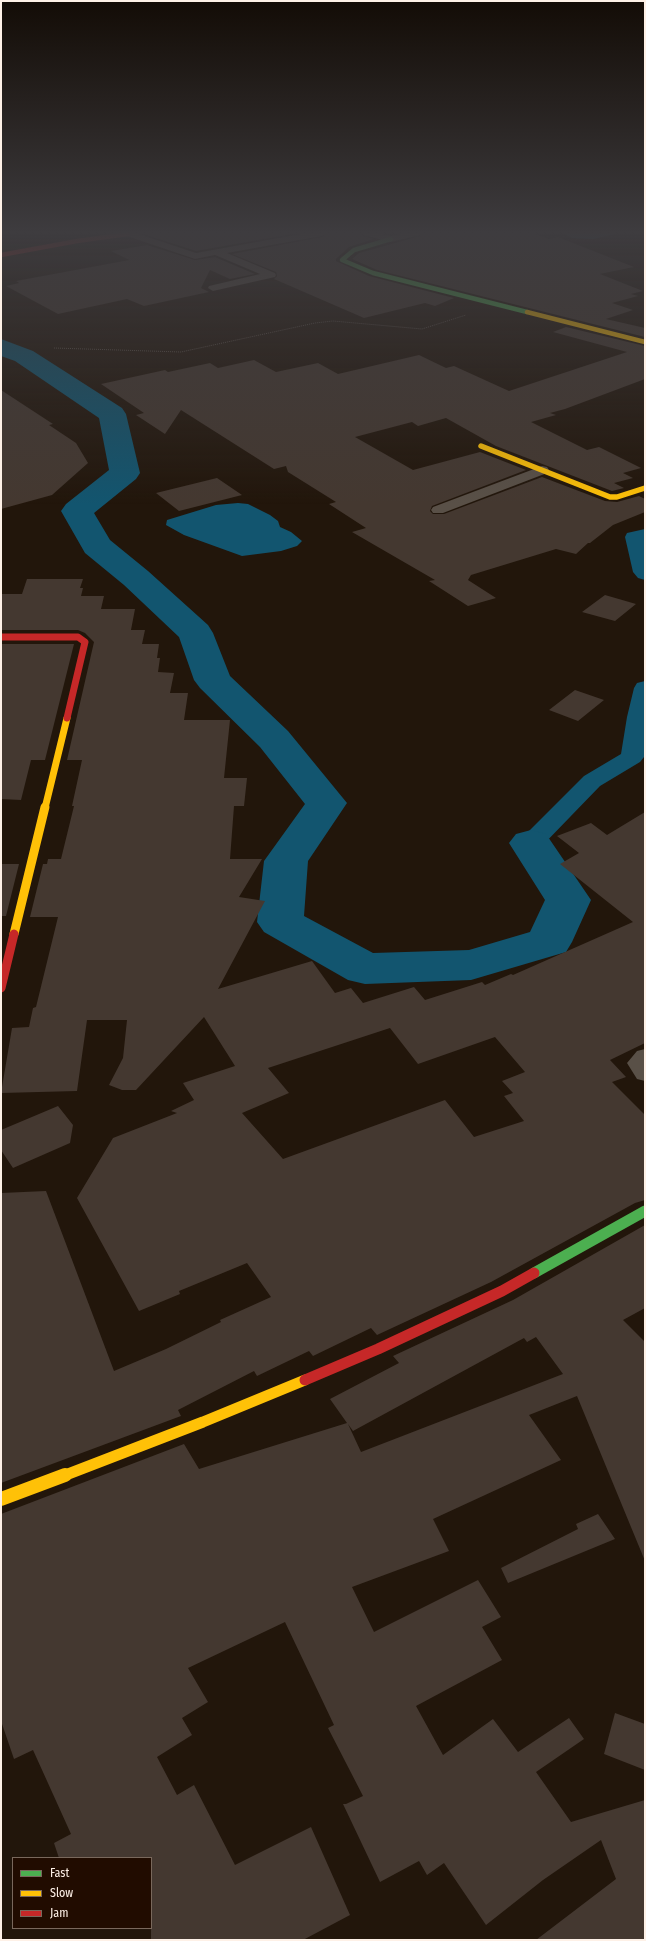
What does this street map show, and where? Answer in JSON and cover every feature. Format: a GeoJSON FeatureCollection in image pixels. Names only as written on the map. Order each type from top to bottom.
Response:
{"type":"FeatureCollection","features":[{"type":"Feature","properties":{"kind":"street"},"geometry":{"type":"LineString","coordinates":[[574,324],[645,342]]}},
{"type":"Feature","properties":{"kind":"street"},"geometry":{"type":"LineString","coordinates":[[481,446],[610,497],[617,497],[645,488]]}},
{"type":"Feature","properties":{"kind":"street"},"geometry":{"type":"LineString","coordinates":[[438,510],[542,470]]}},
{"type":"Feature","properties":{"kind":"street"},"geometry":{"type":"LineString","coordinates":[[1,637],[78,637],[85,642],[1,988]]}},
{"type":"Feature","properties":{"kind":"street"},"geometry":{"type":"LineString","coordinates":[[645,1056],[639,1064],[645,1073]]}},
{"type":"Feature","properties":{"kind":"street"},"geometry":{"type":"LineString","coordinates":[[1,1499],[203,1422],[378,1349],[502,1290],[645,1211]]}},
{"type":"Feature","properties":{"kind":"path"},"geometry":{"type":"LineString","coordinates":[[54,348],[181,352],[318,324]]}},
{"type":"Feature","properties":{"kind":"path"},"geometry":{"type":"LineString","coordinates":[[346,324],[413,329],[429,328],[442,324]]}},
{"type":"Feature","properties":{"kind":"water"},"geometry":{"type":"Polygon","coordinates":[[[238,503],[248,504],[270,515],[278,521],[280,527],[291,532],[302,541],[297,546],[281,551],[242,556],[184,535],[166,525],[167,520],[216,505],[238,503]]]}},
{"type":"Feature","properties":{"kind":"building"},"geometry":{"type":"Polygon","coordinates":[[[591,324],[626,324],[645,328],[645,337],[591,324]]]}},
{"type":"Feature","properties":{"kind":"building"},"geometry":{"type":"Polygon","coordinates":[[[566,327],[645,346],[645,379],[565,409],[550,413],[556,415],[531,422],[587,450],[599,447],[641,468],[623,473],[633,478],[614,483],[624,488],[612,491],[496,446],[446,418],[418,426],[412,422],[355,437],[413,470],[480,452],[526,470],[432,506],[430,511],[433,514],[444,514],[542,477],[605,501],[617,502],[639,496],[645,499],[645,512],[613,525],[588,543],[576,554],[556,549],[471,575],[468,580],[496,598],[468,606],[429,581],[435,580],[352,532],[366,528],[329,504],[336,502],[288,472],[286,466],[274,469],[181,410],[165,434],[136,415],[144,413],[101,384],[165,370],[168,372],[210,363],[218,368],[254,360],[276,372],[318,363],[338,374],[419,355],[446,368],[454,366],[509,391],[627,352],[553,332],[566,327]]]}},
{"type":"Feature","properties":{"kind":"building"},"geometry":{"type":"Polygon","coordinates":[[[1,390],[53,424],[49,425],[76,443],[88,463],[52,495],[1,509],[1,390]]]}},
{"type":"Feature","properties":{"kind":"building"},"geometry":{"type":"Polygon","coordinates":[[[217,478],[242,495],[179,511],[156,493],[217,478]]]}},
{"type":"Feature","properties":{"kind":"building"},"geometry":{"type":"Polygon","coordinates":[[[27,579],[83,579],[80,588],[83,588],[81,596],[104,596],[101,609],[135,609],[131,630],[145,630],[142,644],[159,644],[157,658],[160,658],[158,672],[174,673],[170,693],[188,693],[184,720],[230,720],[224,778],[247,778],[244,806],[234,806],[230,859],[262,859],[239,897],[265,901],[218,989],[312,961],[335,993],[351,988],[363,1003],[414,987],[425,1000],[482,982],[485,985],[511,974],[513,975],[633,922],[560,864],[579,853],[557,836],[591,823],[607,835],[645,812],[645,1043],[610,1060],[626,1077],[612,1082],[645,1115],[645,1200],[635,1203],[491,1282],[377,1335],[371,1328],[313,1356],[309,1351],[257,1376],[254,1371],[178,1410],[181,1416],[1,1483],[1,1193],[46,1191],[114,1371],[166,1349],[221,1322],[220,1320],[271,1297],[247,1263],[179,1291],[180,1294],[139,1311],[77,1198],[113,1138],[177,1113],[171,1111],[194,1100],[183,1083],[235,1066],[204,1017],[136,1090],[122,1090],[109,1085],[123,1058],[127,1020],[87,1020],[77,1091],[1,1093],[12,1028],[29,1027],[33,1008],[36,1007],[58,917],[30,917],[43,864],[47,864],[48,859],[61,859],[74,806],[72,806],[82,760],[67,760],[94,642],[85,633],[78,630],[1,630],[1,594],[22,594],[27,579]],[[390,1028],[268,1068],[289,1093],[242,1113],[283,1159],[445,1100],[474,1137],[524,1121],[504,1096],[513,1093],[502,1081],[525,1072],[495,1037],[418,1064],[390,1028]]]}},
{"type":"Feature","properties":{"kind":"building"},"geometry":{"type":"Polygon","coordinates":[[[605,595],[636,604],[615,621],[582,612],[605,595]]]}},
{"type":"Feature","properties":{"kind":"building"},"geometry":{"type":"Polygon","coordinates":[[[1,644],[74,644],[45,760],[31,760],[21,800],[1,799],[1,644]]]}},
{"type":"Feature","properties":{"kind":"building"},"geometry":{"type":"Polygon","coordinates":[[[575,690],[604,700],[578,721],[549,710],[575,690]]]}},
{"type":"Feature","properties":{"kind":"building"},"geometry":{"type":"Polygon","coordinates":[[[1,864],[19,864],[6,916],[1,916],[1,864]]]}},
{"type":"Feature","properties":{"kind":"building"},"geometry":{"type":"Polygon","coordinates":[[[58,1106],[73,1125],[70,1143],[13,1168],[1,1150],[1,1130],[58,1106]]]}},
{"type":"Feature","properties":{"kind":"building"},"geometry":{"type":"Polygon","coordinates":[[[645,1225],[645,1308],[623,1320],[645,1342],[645,1561],[577,1396],[529,1415],[561,1460],[433,1519],[449,1551],[352,1587],[374,1632],[478,1580],[501,1617],[482,1627],[502,1660],[416,1706],[443,1755],[493,1719],[518,1752],[569,1718],[584,1739],[536,1772],[571,1822],[645,1800],[645,1940],[536,1940],[616,1879],[601,1840],[543,1880],[486,1925],[444,1863],[427,1875],[419,1861],[380,1882],[343,1804],[363,1796],[328,1728],[334,1725],[285,1622],[188,1668],[208,1702],[182,1718],[192,1735],[157,1757],[177,1795],[194,1785],[235,1865],[311,1827],[350,1915],[303,1940],[151,1940],[152,1857],[59,1857],[54,1843],[71,1834],[33,1750],[14,1759],[1,1721],[1,1514],[184,1444],[199,1469],[347,1423],[330,1399],[399,1363],[393,1356],[513,1300],[645,1225]],[[536,1337],[527,1342],[524,1338],[353,1431],[348,1424],[361,1452],[563,1374],[536,1337]]]}},
{"type":"Feature","properties":{"kind":"building"},"geometry":{"type":"Polygon","coordinates":[[[598,1514],[615,1539],[508,1583],[501,1568],[578,1529],[576,1524],[598,1514]]]}},
{"type":"Feature","properties":{"kind":"building"},"geometry":{"type":"Polygon","coordinates":[[[615,1713],[645,1724],[645,1770],[604,1754],[615,1713]]]}},
{"type":"Feature","properties":{"kind":"waterway"},"geometry":{"type":"LineString","coordinates":[[1,347],[24,356],[112,414],[125,473],[77,511],[97,546],[136,578],[195,633],[213,680],[274,739],[326,803],[286,861],[280,922],[365,969],[471,965],[549,942],[568,900],[531,843]]}},
{"type":"Feature","properties":{"kind":"waterway"},"geometry":{"type":"LineString","coordinates":[[645,535],[634,537],[643,572],[645,574]]}},
{"type":"Feature","properties":{"kind":"waterway"},"geometry":{"type":"LineString","coordinates":[[531,843],[592,781],[632,757],[638,717],[645,688]]}},
{"type":"Feature","properties":{"kind":"traffic: fast"},"geometry":{"type":"LineString","coordinates":[[534,1273],[645,1211]]}},
{"type":"Feature","properties":{"kind":"traffic: slow"},"geometry":{"type":"LineString","coordinates":[[573,324],[645,342]]}},
{"type":"Feature","properties":{"kind":"traffic: slow"},"geometry":{"type":"LineString","coordinates":[[481,446],[610,497],[617,497],[645,488]]}},
{"type":"Feature","properties":{"kind":"traffic: slow"},"geometry":{"type":"LineString","coordinates":[[14,934],[67,718]]}},
{"type":"Feature","properties":{"kind":"traffic: slow"},"geometry":{"type":"LineString","coordinates":[[1,1499],[203,1422],[305,1380]]}},
{"type":"Feature","properties":{"kind":"traffic: jam"},"geometry":{"type":"LineString","coordinates":[[1,637],[78,637],[85,642],[67,718]]}},
{"type":"Feature","properties":{"kind":"traffic: jam"},"geometry":{"type":"LineString","coordinates":[[1,988],[14,934]]}},
{"type":"Feature","properties":{"kind":"traffic: jam"},"geometry":{"type":"LineString","coordinates":[[305,1380],[378,1349],[502,1291],[534,1273]]}}]}
